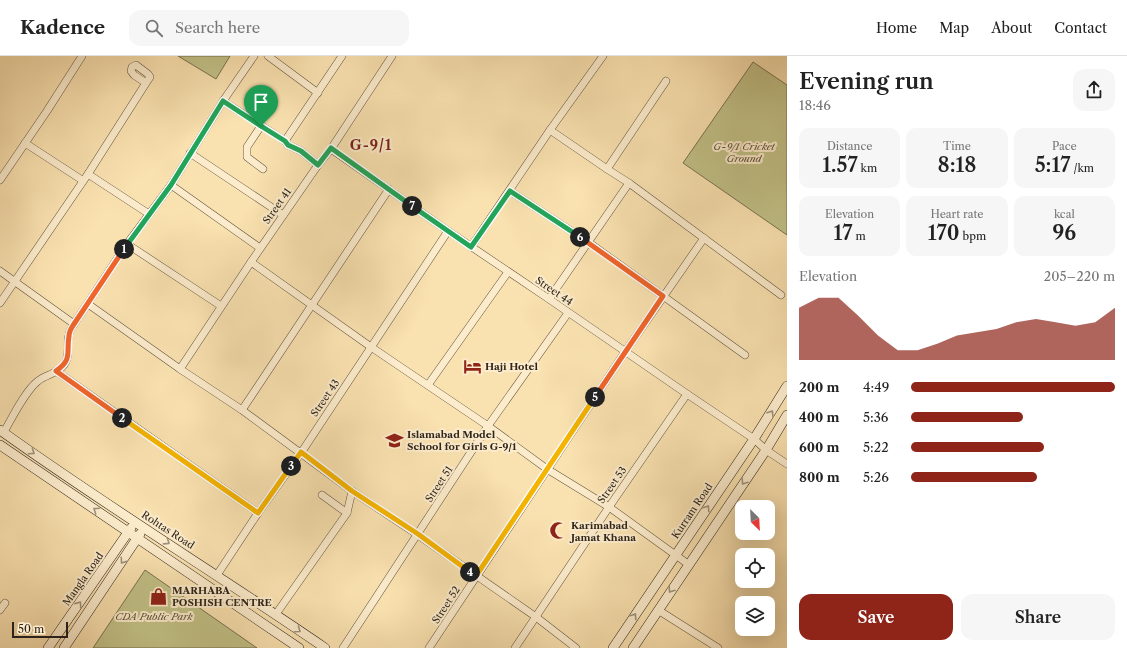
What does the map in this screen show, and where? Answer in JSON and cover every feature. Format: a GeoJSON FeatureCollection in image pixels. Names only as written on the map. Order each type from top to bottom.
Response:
{"type":"FeatureCollection","features":[{"type":"Feature","properties":{"kind":"main road","name":"Kurram Road"},"geometry":{"type":"LineString","coordinates":[[612,648],[754,439],[787,386]]}},
{"type":"Feature","properties":{"kind":"main road"},"geometry":{"type":"LineString","coordinates":[[633,648],[786,419]]}},
{"type":"Feature","properties":{"kind":"main road","name":"Rohtas Road"},"geometry":{"type":"LineString","coordinates":[[2,431],[144,528],[276,614],[325,648]]}},
{"type":"Feature","properties":{"kind":"main road"},"geometry":{"type":"LineString","coordinates":[[0,446],[299,648]]}},
{"type":"Feature","properties":{"kind":"main road","name":"Mangla Road"},"geometry":{"type":"LineString","coordinates":[[48,648],[134,521]]}},
{"type":"Feature","properties":{"kind":"main road"},"geometry":{"type":"LineString","coordinates":[[64,648],[144,528]]}},
{"type":"Feature","properties":{"kind":"street"},"geometry":{"type":"LineString","coordinates":[[0,180],[48,111],[82,56]]}},
{"type":"Feature","properties":{"kind":"street"},"geometry":{"type":"LineString","coordinates":[[2,431],[37,381],[64,365],[68,350],[69,334],[74,324],[127,244],[171,185],[223,101],[254,56]]}},
{"type":"Feature","properties":{"kind":"street"},"geometry":{"type":"LineString","coordinates":[[268,56],[318,93]]}},
{"type":"Feature","properties":{"kind":"street"},"geometry":{"type":"LineString","coordinates":[[285,141],[342,56]]}},
{"type":"Feature","properties":{"kind":"street","name":"Street 41"},"geometry":{"type":"LineString","coordinates":[[180,369],[260,248],[331,148],[392,56]]}},
{"type":"Feature","properties":{"kind":"street"},"geometry":{"type":"LineString","coordinates":[[471,247],[602,56]]}},
{"type":"Feature","properties":{"kind":"street"},"geometry":{"type":"LineString","coordinates":[[607,169],[666,81]]}},
{"type":"Feature","properties":{"kind":"street"},"geometry":{"type":"LineString","coordinates":[[0,303],[82,180],[88,174],[146,83]]}},
{"type":"Feature","properties":{"kind":"street"},"geometry":{"type":"LineString","coordinates":[[223,101],[285,141],[288,145],[301,151],[318,165]]}},
{"type":"Feature","properties":{"kind":"street"},"geometry":{"type":"LineString","coordinates":[[261,126],[247,147],[247,157],[263,169]]}},
{"type":"Feature","properties":{"kind":"street"},"geometry":{"type":"LineString","coordinates":[[550,130],[629,183],[781,295]]}},
{"type":"Feature","properties":{"kind":"street"},"geometry":{"type":"LineString","coordinates":[[25,143],[82,180]]}},
{"type":"Feature","properties":{"kind":"street","name":"Street 44"},"geometry":{"type":"LineString","coordinates":[[331,148],[471,247],[754,439],[766,450],[787,464]]}},
{"type":"Feature","properties":{"kind":"street"},"geometry":{"type":"LineString","coordinates":[[190,153],[283,215]]}},
{"type":"Feature","properties":{"kind":"street"},"geometry":{"type":"LineString","coordinates":[[88,174],[149,214]]}},
{"type":"Feature","properties":{"kind":"street"},"geometry":{"type":"LineString","coordinates":[[549,299],[629,183]]}},
{"type":"Feature","properties":{"kind":"street"},"geometry":{"type":"LineString","coordinates":[[171,185],[260,248]]}},
{"type":"Feature","properties":{"kind":"street"},"geometry":{"type":"LineString","coordinates":[[242,410],[389,189]]}},
{"type":"Feature","properties":{"kind":"street"},"geometry":{"type":"LineString","coordinates":[[510,191],[588,242],[745,355]]}},
{"type":"Feature","properties":{"kind":"street","name":"Street 43"},"geometry":{"type":"LineString","coordinates":[[217,575],[448,231]]}},
{"type":"Feature","properties":{"kind":"street","name":"Street 52"},"geometry":{"type":"LineString","coordinates":[[429,648],[625,352],[704,238]]}},
{"type":"Feature","properties":{"kind":"street"},"geometry":{"type":"LineString","coordinates":[[127,244],[221,306]]}},
{"type":"Feature","properties":{"kind":"street"},"geometry":{"type":"LineString","coordinates":[[251,262],[371,347],[488,426],[547,469],[609,507],[688,564]]}},
{"type":"Feature","properties":{"kind":"street"},"geometry":{"type":"LineString","coordinates":[[0,271],[74,324]]}},
{"type":"Feature","properties":{"kind":"street"},"geometry":{"type":"LineString","coordinates":[[428,385],[508,272]]}},
{"type":"Feature","properties":{"kind":"street"},"geometry":{"type":"LineString","coordinates":[[88,304],[180,369],[242,410],[352,491],[418,534],[536,617],[576,648]]}},
{"type":"Feature","properties":{"kind":"street","name":"Street 51"},"geometry":{"type":"LineString","coordinates":[[343,648],[488,426],[568,313]]}},
{"type":"Feature","properties":{"kind":"street"},"geometry":{"type":"LineString","coordinates":[[56,371],[258,513]]}},
{"type":"Feature","properties":{"kind":"street","name":"Street 53"},"geometry":{"type":"LineString","coordinates":[[515,648],[609,507],[687,394]]}},
{"type":"Feature","properties":{"kind":"street"},"geometry":{"type":"LineString","coordinates":[[276,614],[347,513],[352,491]]}},
{"type":"Feature","properties":{"kind":"street"},"geometry":{"type":"LineString","coordinates":[[322,495],[347,513]]}},
{"type":"Feature","properties":{"kind":"street"},"geometry":{"type":"LineString","coordinates":[[0,610],[5,603]]}},
{"type":"Feature","properties":{"kind":"street"},"geometry":{"type":"LineString","coordinates":[[658,610],[718,648]]}},
{"type":"Feature","properties":{"kind":"green space"},"geometry":{"type":"Polygon","coordinates":[[[178,56],[230,56],[216,79],[178,56]]]}},
{"type":"Feature","properties":{"kind":"green space","name":"G-9/1 Cricket Ground"},"geometry":{"type":"Polygon","coordinates":[[[753,62],[787,85],[787,235],[683,163],[753,62]]]}},
{"type":"Feature","properties":{"kind":"green space","name":"CDA Public Park"},"geometry":{"type":"Polygon","coordinates":[[[145,570],[257,648],[93,648],[145,570]]]}},
{"type":"Feature","properties":{"kind":"place","name":"Haji Hotel"},"geometry":{"type":"Point","coordinates":[472,366]}},
{"type":"Feature","properties":{"kind":"place","name":"Islamabad Model School for Girls G-9/1"},"geometry":{"type":"Point","coordinates":[394,440]}},
{"type":"Feature","properties":{"kind":"place","name":"Karimabad Jamat Khana"},"geometry":{"type":"Point","coordinates":[558,531]}},
{"type":"Feature","properties":{"kind":"place","name":"MARHABA POSHISH CENTRE"},"geometry":{"type":"Point","coordinates":[159,596]}},
{"type":"Feature","properties":{"kind":"district","name":"G-9/1"},"geometry":{"type":"Point","coordinates":[371,145]}},
{"type":"Feature","properties":{"kind":"route"},"geometry":{"type":"LineString","coordinates":[[223,101],[261,126],[285,141],[288,145],[301,151],[318,165],[331,148],[471,247],[510,191],[588,242],[663,296],[476,576],[418,534],[352,491],[301,452],[258,513],[56,371],[64,365],[67,358],[69,334],[74,324],[127,244],[171,185],[223,101]]}}]}
